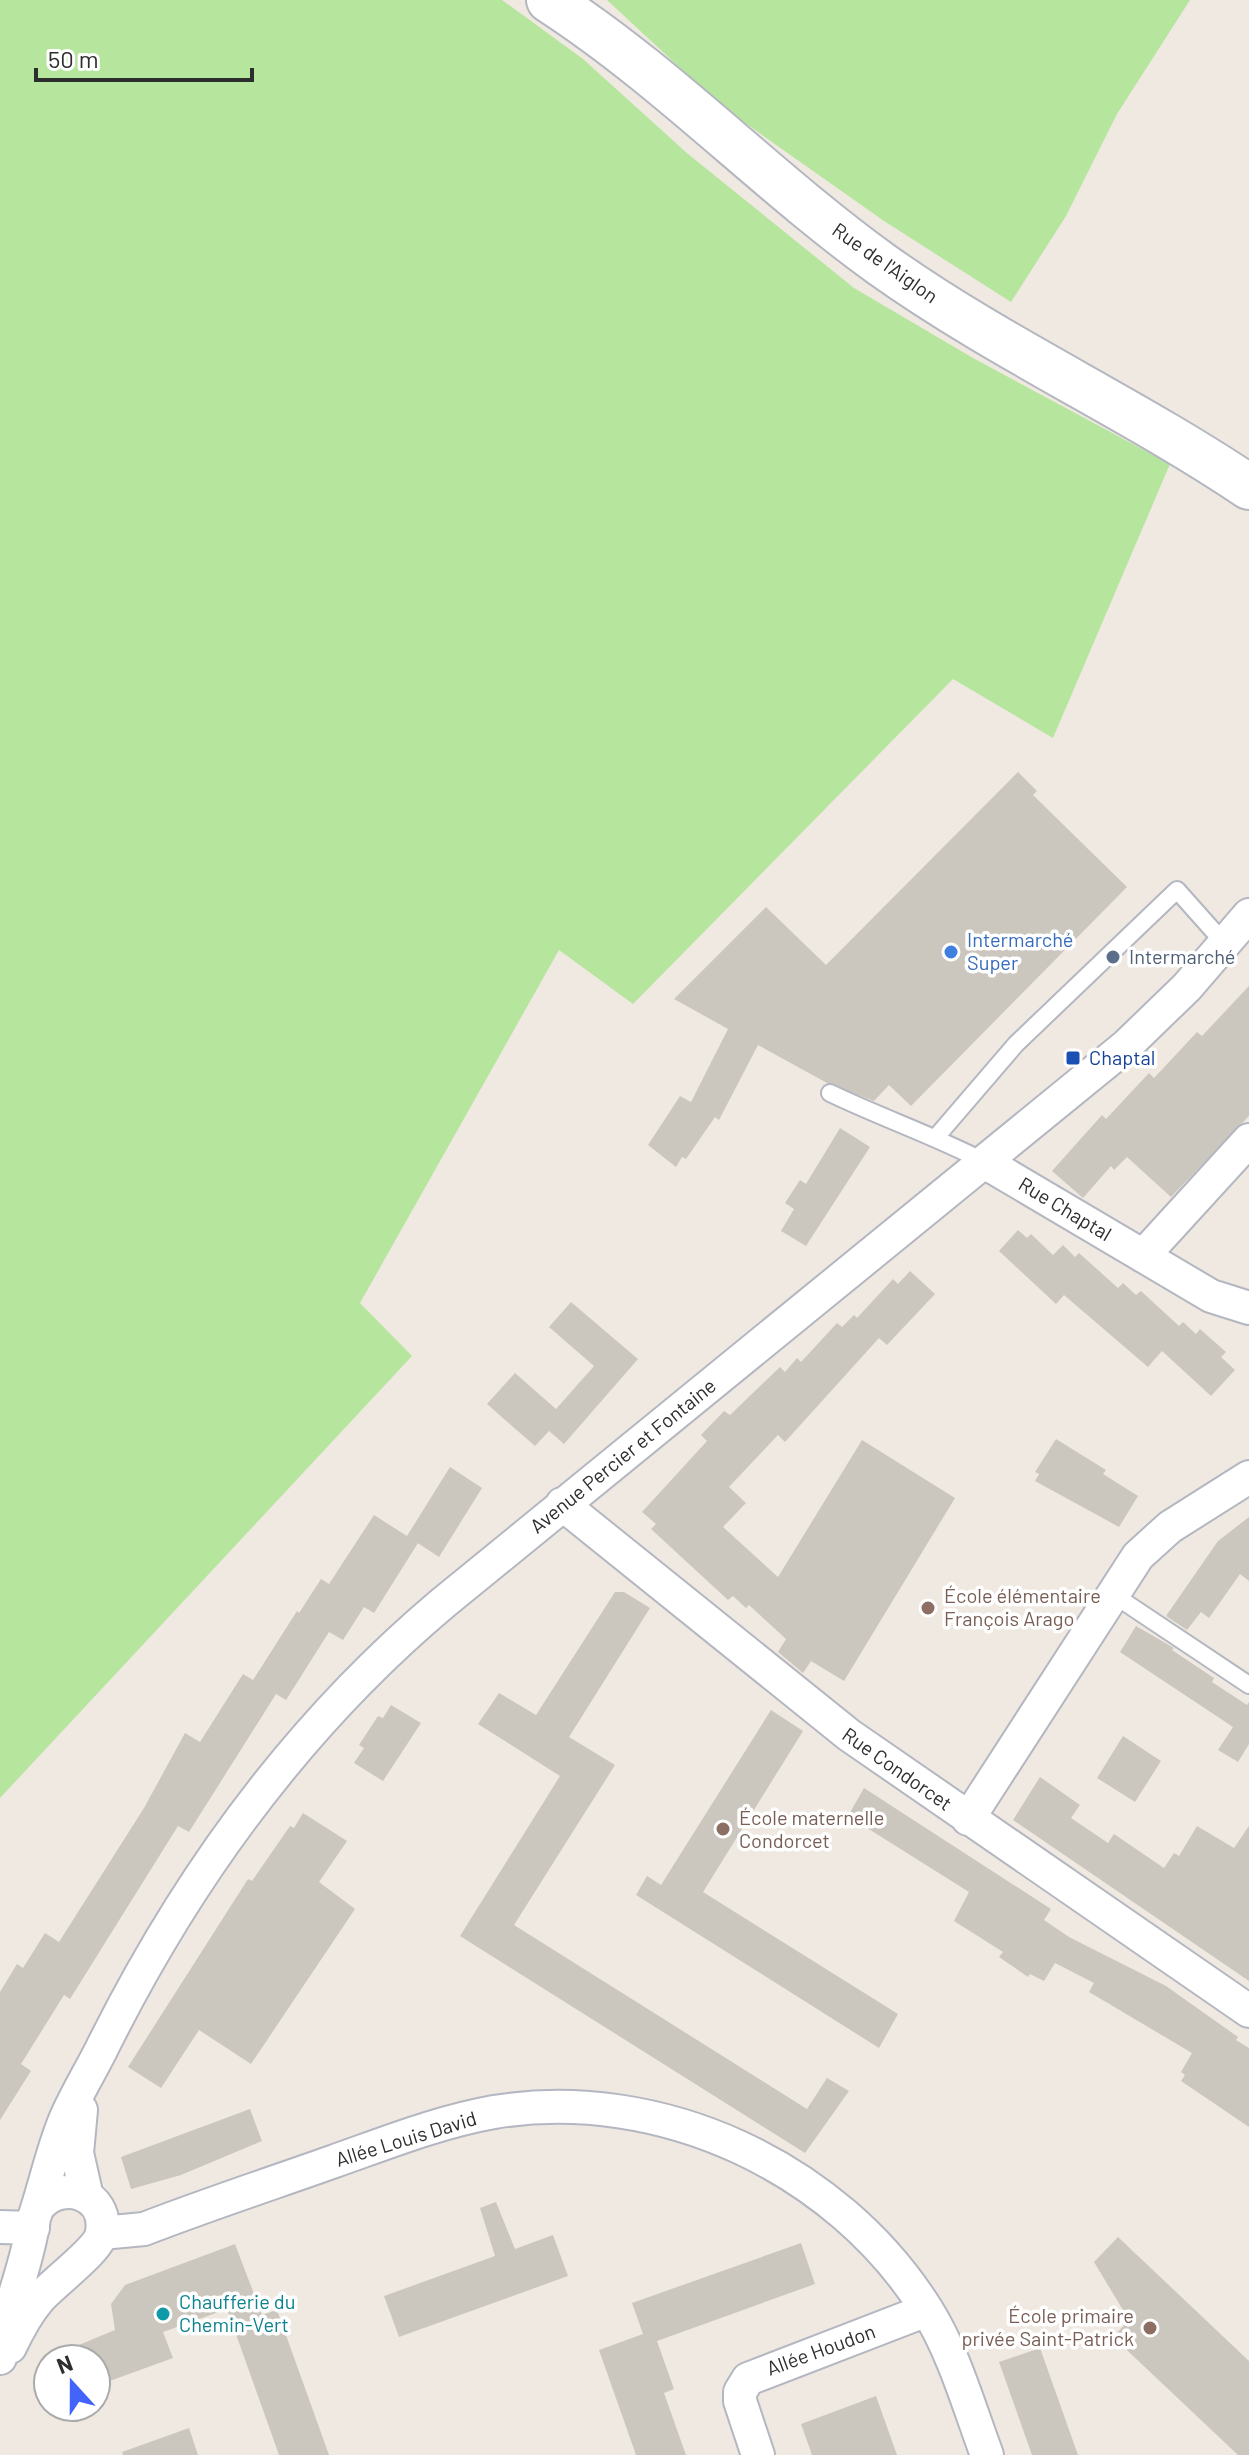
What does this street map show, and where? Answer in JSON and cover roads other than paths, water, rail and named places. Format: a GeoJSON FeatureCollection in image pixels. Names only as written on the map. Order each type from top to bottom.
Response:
{"type":"FeatureCollection","features":[{"type":"Feature","properties":{"kind":"main road","name":"Rue de l'Aiglon"},"geometry":{"type":"LineString","coordinates":[[549,0],[651,74],[836,230],[903,279],[1249,487]]}},
{"type":"Feature","properties":{"kind":"street","name":"Avenue Percier et Fontaine"},"geometry":{"type":"LineString","coordinates":[[0,2358],[14,2288],[63,2123],[156,1947],[224,1839],[291,1752],[397,1642],[562,1504],[986,1163],[1147,1027],[1249,915]]}},
{"type":"Feature","properties":{"kind":"street"},"geometry":{"type":"LineString","coordinates":[[1143,1256],[1249,1140]]}},
{"type":"Feature","properties":{"kind":"street","name":"Rue Chaptal"},"geometry":{"type":"LineString","coordinates":[[986,1163],[1222,1302],[1249,1308]]}},
{"type":"Feature","properties":{"kind":"street"},"geometry":{"type":"LineString","coordinates":[[968,1819],[1111,1593],[1138,1556],[1158,1536],[1249,1477]]}},
{"type":"Feature","properties":{"kind":"street","name":"Rue Condorcet"},"geometry":{"type":"LineString","coordinates":[[562,1504],[829,1720],[1249,2011]]}},
{"type":"Feature","properties":{"kind":"street","name":"Avenue Percier et Fontaine"},"geometry":{"type":"LineString","coordinates":[[88,2077],[77,2141],[80,2172],[87,2197],[100,2213],[102,2233]]}},
{"type":"Feature","properties":{"kind":"street","name":"Allée Louis David"},"geometry":{"type":"LineString","coordinates":[[102,2233],[144,2229],[457,2120],[535,2107],[611,2110],[654,2117],[747,2151],[809,2186],[874,2243],[927,2310],[947,2351],[987,2455]]}},
{"type":"Feature","properties":{"kind":"street"},"geometry":{"type":"LineString","coordinates":[[0,2227],[35,2222],[62,2191],[87,2197]]}},
{"type":"Feature","properties":{"kind":"street"},"geometry":{"type":"LineString","coordinates":[[35,2222],[48,2255],[63,2261],[80,2259]]}},
{"type":"Feature","properties":{"kind":"street"},"geometry":{"type":"LineString","coordinates":[[0,2372],[32,2308],[80,2259],[94,2249],[102,2233]]}},
{"type":"Feature","properties":{"kind":"street","name":"Allée Houdon"},"geometry":{"type":"LineString","coordinates":[[758,2455],[740,2401],[742,2385],[748,2379],[927,2310]]}},
{"type":"Feature","properties":{"kind":"lane"},"geometry":{"type":"LineString","coordinates":[[937,1136],[1016,1044],[1177,890],[1225,944]]}},
{"type":"Feature","properties":{"kind":"lane"},"geometry":{"type":"LineString","coordinates":[[830,1093],[893,1123],[937,1136],[986,1163]]}},
{"type":"Feature","properties":{"kind":"lane"},"geometry":{"type":"LineString","coordinates":[[1111,1593],[1249,1685]]}},
{"type":"Feature","properties":{"kind":"place","name":"Intermarché Super"},"geometry":{"type":"Point","coordinates":[951,952]}},
{"type":"Feature","properties":{"kind":"place","name":"Intermarché"},"geometry":{"type":"Point","coordinates":[1113,957]}},
{"type":"Feature","properties":{"kind":"place","name":"Chaptal"},"geometry":{"type":"Point","coordinates":[1073,1058]}},
{"type":"Feature","properties":{"kind":"place","name":"École élémentaire François Arago"},"geometry":{"type":"Point","coordinates":[928,1608]}},
{"type":"Feature","properties":{"kind":"place","name":"École maternelle Condorcet"},"geometry":{"type":"Point","coordinates":[723,1829]}},
{"type":"Feature","properties":{"kind":"place","name":"Chaufferie du Chemin-Vert"},"geometry":{"type":"Point","coordinates":[163,2314]}},
{"type":"Feature","properties":{"kind":"place","name":"École primaire privée Saint-Patrick"},"geometry":{"type":"Point","coordinates":[1150,2328]}}]}
